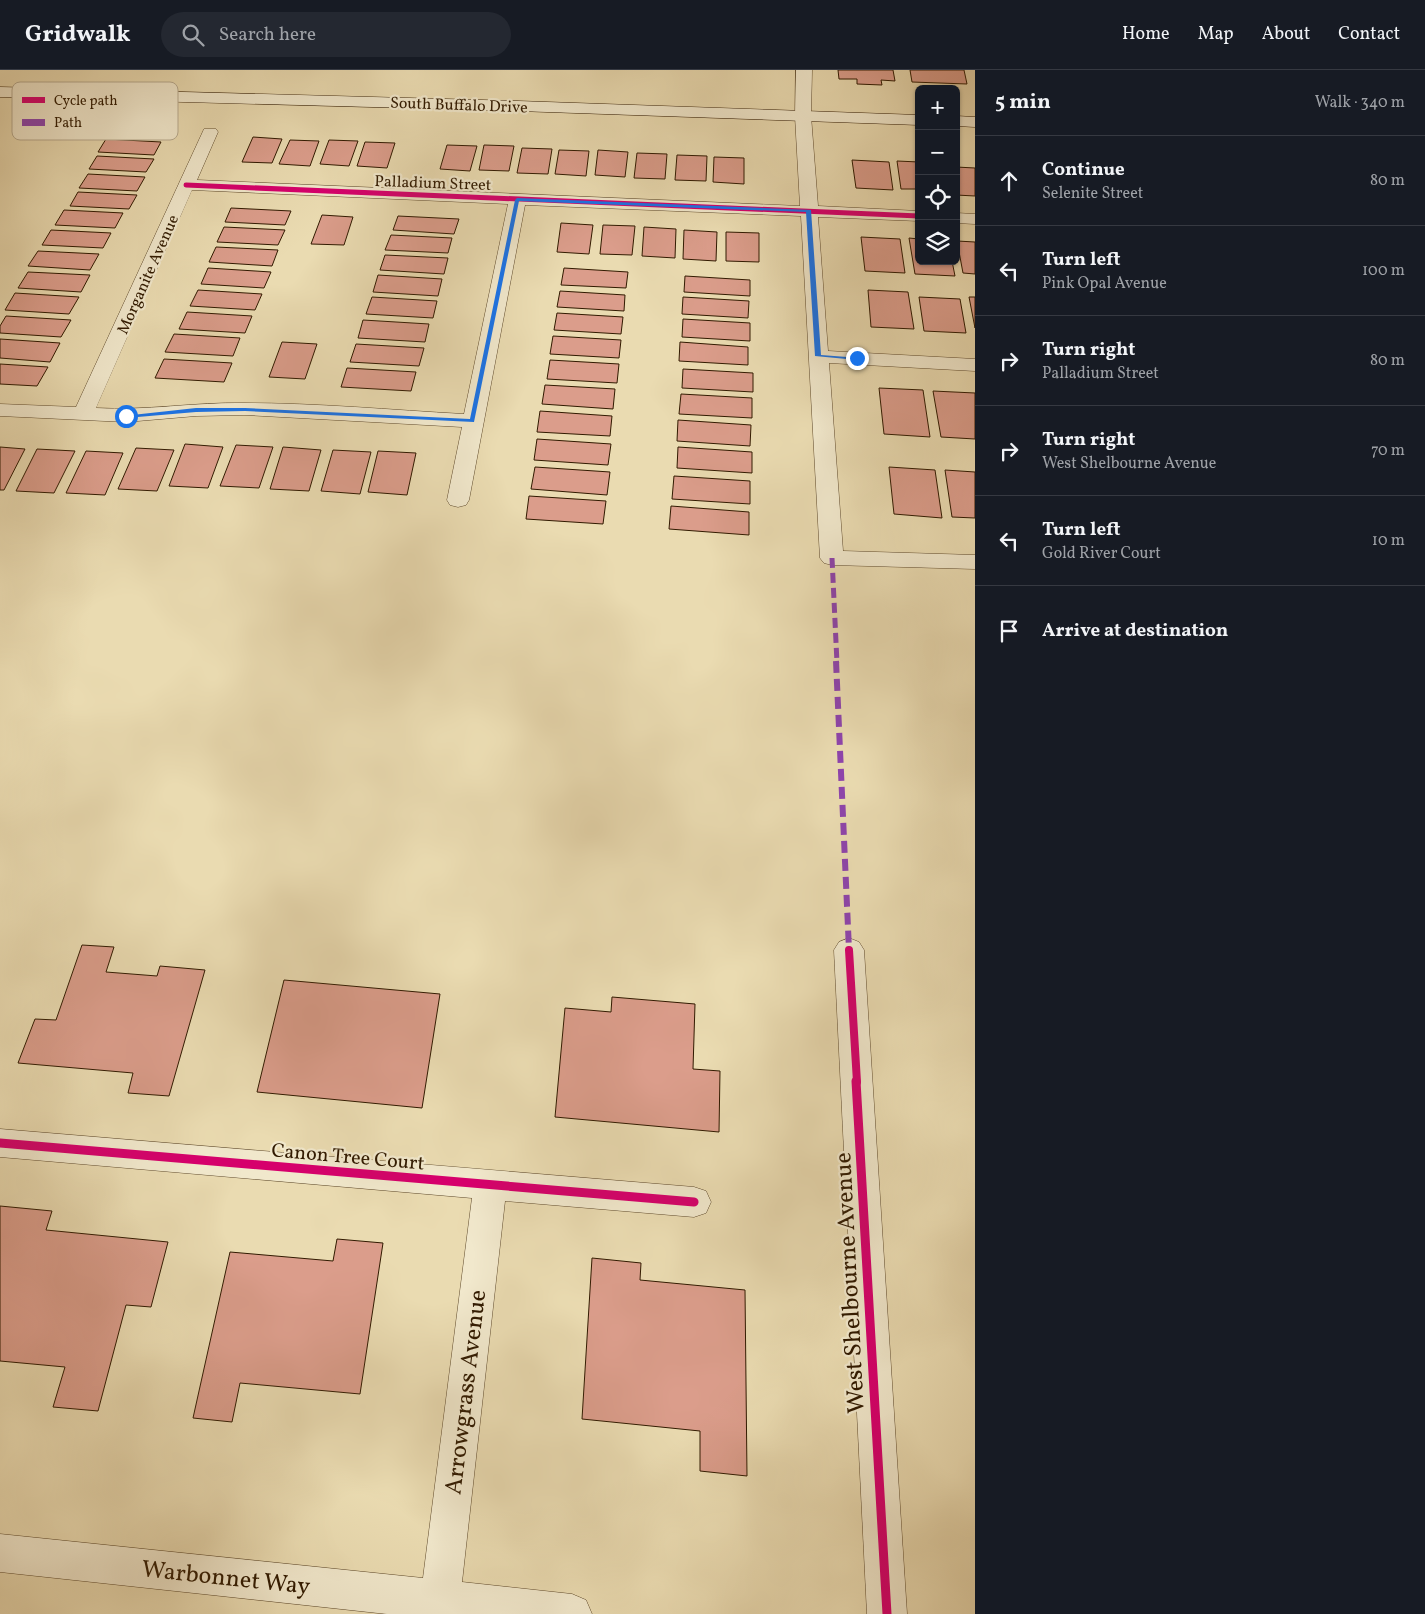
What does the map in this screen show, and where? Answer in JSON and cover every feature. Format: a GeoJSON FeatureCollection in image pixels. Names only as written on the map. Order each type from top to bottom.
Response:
{"type":"FeatureCollection","features":[{"type":"Feature","properties":{"kind":"street"},"geometry":{"type":"LineString","coordinates":[[804,70],[803,116],[832,558],[975,562]]}},
{"type":"Feature","properties":{"kind":"street","name":"South Buffalo Drive"},"geometry":{"type":"LineString","coordinates":[[178,97],[915,120]]}},
{"type":"Feature","properties":{"kind":"street"},"geometry":{"type":"LineString","coordinates":[[960,121],[975,122]]}},
{"type":"Feature","properties":{"kind":"street","name":"Morganite Avenue"},"geometry":{"type":"LineString","coordinates":[[83,415],[210,132]]}},
{"type":"Feature","properties":{"kind":"street","name":"Palladium Street"},"geometry":{"type":"LineString","coordinates":[[186,186],[915,216]]}},
{"type":"Feature","properties":{"kind":"street"},"geometry":{"type":"LineString","coordinates":[[458,500],[472,421],[517,200]]}},
{"type":"Feature","properties":{"kind":"street"},"geometry":{"type":"LineString","coordinates":[[960,218],[975,219]]}},
{"type":"Feature","properties":{"kind":"street"},"geometry":{"type":"LineString","coordinates":[[818,356],[975,365]]}},
{"type":"Feature","properties":{"kind":"street"},"geometry":{"type":"LineString","coordinates":[[0,410],[126,416],[196,410],[245,409],[472,421]]}},
{"type":"Feature","properties":{"kind":"street","name":"West Shelbourne Avenue"},"geometry":{"type":"LineString","coordinates":[[849,950],[887,1614]]}},
{"type":"Feature","properties":{"kind":"street","name":"Canon Tree Court"},"geometry":{"type":"LineString","coordinates":[[0,1143],[694,1202]]}},
{"type":"Feature","properties":{"kind":"street","name":"Arrowgrass Avenue"},"geometry":{"type":"LineString","coordinates":[[440,1600],[490,1185]]}},
{"type":"Feature","properties":{"kind":"street","name":"Warbonnet Way"},"geometry":{"type":"LineString","coordinates":[[0,1553],[572,1614]]}},
{"type":"Feature","properties":{"kind":"building"},"geometry":{"type":"Polygon","coordinates":[[[838,70],[893,70],[895,81],[881,80],[882,85],[857,84],[857,79],[839,79],[838,70]]]}},
{"type":"Feature","properties":{"kind":"building"},"geometry":{"type":"Polygon","coordinates":[[[910,70],[964,70],[967,84],[912,82],[910,70]]]}},
{"type":"Feature","properties":{"kind":"building"},"geometry":{"type":"Polygon","coordinates":[[[253,137],[282,139],[272,163],[242,162],[253,137]]]}},
{"type":"Feature","properties":{"kind":"building"},"geometry":{"type":"Polygon","coordinates":[[[105,140],[161,142],[154,155],[98,152],[105,140]]]}},
{"type":"Feature","properties":{"kind":"building"},"geometry":{"type":"Polygon","coordinates":[[[290,140],[319,141],[310,166],[279,164],[290,140]]]}},
{"type":"Feature","properties":{"kind":"building"},"geometry":{"type":"Polygon","coordinates":[[[329,140],[358,141],[349,166],[320,164],[329,140]]]}},
{"type":"Feature","properties":{"kind":"building"},"geometry":{"type":"Polygon","coordinates":[[[365,142],[395,143],[387,168],[357,166],[365,142]]]}},
{"type":"Feature","properties":{"kind":"building"},"geometry":{"type":"Polygon","coordinates":[[[447,145],[477,146],[470,171],[440,169],[447,145]]]}},
{"type":"Feature","properties":{"kind":"building"},"geometry":{"type":"Polygon","coordinates":[[[484,145],[514,146],[509,171],[479,170],[484,145]]]}},
{"type":"Feature","properties":{"kind":"building"},"geometry":{"type":"Polygon","coordinates":[[[522,148],[552,149],[548,174],[517,173],[522,148]]]}},
{"type":"Feature","properties":{"kind":"building"},"geometry":{"type":"Polygon","coordinates":[[[559,150],[589,151],[586,176],[555,174],[559,150]]]}},
{"type":"Feature","properties":{"kind":"building"},"geometry":{"type":"Polygon","coordinates":[[[598,150],[628,152],[625,177],[595,175],[598,150]]]}},
{"type":"Feature","properties":{"kind":"building"},"geometry":{"type":"Polygon","coordinates":[[[637,153],[667,154],[665,179],[634,178],[637,153]]]}},
{"type":"Feature","properties":{"kind":"building"},"geometry":{"type":"Polygon","coordinates":[[[677,155],[707,156],[706,181],[675,180],[677,155]]]}},
{"type":"Feature","properties":{"kind":"building"},"geometry":{"type":"Polygon","coordinates":[[[97,156],[154,159],[146,172],[89,169],[97,156]]]}},
{"type":"Feature","properties":{"kind":"building"},"geometry":{"type":"Polygon","coordinates":[[[714,157],[744,158],[744,184],[713,182],[714,157]]]}},
{"type":"Feature","properties":{"kind":"building"},"geometry":{"type":"Polygon","coordinates":[[[852,160],[889,162],[893,190],[856,188],[852,160]]]}},
{"type":"Feature","properties":{"kind":"building"},"geometry":{"type":"Polygon","coordinates":[[[897,161],[915,162],[915,189],[901,189],[897,161]]]}},
{"type":"Feature","properties":{"kind":"building"},"geometry":{"type":"Polygon","coordinates":[[[960,167],[975,168],[975,196],[960,195],[960,167]]]}},
{"type":"Feature","properties":{"kind":"building"},"geometry":{"type":"Polygon","coordinates":[[[88,174],[145,177],[137,191],[79,188],[88,174]]]}},
{"type":"Feature","properties":{"kind":"building"},"geometry":{"type":"Polygon","coordinates":[[[78,192],[137,195],[129,209],[70,206],[78,192]]]}},
{"type":"Feature","properties":{"kind":"building"},"geometry":{"type":"Polygon","coordinates":[[[231,208],[291,211],[285,225],[225,222],[231,208]]]}},
{"type":"Feature","properties":{"kind":"building"},"geometry":{"type":"Polygon","coordinates":[[[64,210],[123,213],[115,228],[55,225],[64,210]]]}},
{"type":"Feature","properties":{"kind":"building"},"geometry":{"type":"Polygon","coordinates":[[[322,215],[353,217],[344,245],[311,244],[322,215]]]}},
{"type":"Feature","properties":{"kind":"building"},"geometry":{"type":"Polygon","coordinates":[[[398,216],[459,219],[454,234],[393,230],[398,216]]]}},
{"type":"Feature","properties":{"kind":"building"},"geometry":{"type":"Polygon","coordinates":[[[561,223],[593,225],[589,254],[557,252],[561,223]]]}},
{"type":"Feature","properties":{"kind":"building"},"geometry":{"type":"Polygon","coordinates":[[[603,225],[635,226],[632,255],[600,254],[603,225]]]}},
{"type":"Feature","properties":{"kind":"building"},"geometry":{"type":"Polygon","coordinates":[[[224,227],[285,230],[278,245],[217,242],[224,227]]]}},
{"type":"Feature","properties":{"kind":"building"},"geometry":{"type":"Polygon","coordinates":[[[644,227],[676,229],[675,258],[642,256],[644,227]]]}},
{"type":"Feature","properties":{"kind":"building"},"geometry":{"type":"Polygon","coordinates":[[[51,230],[111,233],[103,248],[42,245],[51,230]]]}},
{"type":"Feature","properties":{"kind":"building"},"geometry":{"type":"Polygon","coordinates":[[[684,230],[717,232],[716,261],[683,259],[684,230]]]}},
{"type":"Feature","properties":{"kind":"building"},"geometry":{"type":"Polygon","coordinates":[[[726,232],[759,233],[759,262],[726,261],[726,232]]]}},
{"type":"Feature","properties":{"kind":"building"},"geometry":{"type":"Polygon","coordinates":[[[391,235],[452,238],[448,253],[385,250],[391,235]]]}},
{"type":"Feature","properties":{"kind":"building"},"geometry":{"type":"Polygon","coordinates":[[[861,237],[900,239],[905,273],[865,271],[861,237]]]}},
{"type":"Feature","properties":{"kind":"building"},"geometry":{"type":"Polygon","coordinates":[[[909,238],[915,239],[915,265],[953,265],[955,276],[915,274],[909,238]]]}},
{"type":"Feature","properties":{"kind":"building"},"geometry":{"type":"Polygon","coordinates":[[[960,241],[975,242],[975,274],[963,273],[960,241]]]}},
{"type":"Feature","properties":{"kind":"building"},"geometry":{"type":"Polygon","coordinates":[[[216,247],[278,250],[272,266],[209,262],[216,247]]]}},
{"type":"Feature","properties":{"kind":"building"},"geometry":{"type":"Polygon","coordinates":[[[38,251],[99,254],[90,270],[28,266],[38,251]]]}},
{"type":"Feature","properties":{"kind":"building"},"geometry":{"type":"Polygon","coordinates":[[[385,255],[448,258],[444,274],[380,270],[385,255]]]}},
{"type":"Feature","properties":{"kind":"building"},"geometry":{"type":"Polygon","coordinates":[[[208,268],[271,272],[264,288],[201,284],[208,268]]]}},
{"type":"Feature","properties":{"kind":"building"},"geometry":{"type":"Polygon","coordinates":[[[564,268],[628,272],[626,288],[561,285],[564,268]]]}},
{"type":"Feature","properties":{"kind":"building"},"geometry":{"type":"Polygon","coordinates":[[[28,272],[90,275],[81,292],[18,288],[28,272]]]}},
{"type":"Feature","properties":{"kind":"building"},"geometry":{"type":"Polygon","coordinates":[[[378,275],[442,279],[438,296],[373,292],[378,275]]]}},
{"type":"Feature","properties":{"kind":"building"},"geometry":{"type":"Polygon","coordinates":[[[685,276],[750,280],[750,296],[684,292],[685,276]]]}},
{"type":"Feature","properties":{"kind":"building"},"geometry":{"type":"Polygon","coordinates":[[[198,290],[262,294],[255,310],[190,306],[198,290]]]}},
{"type":"Feature","properties":{"kind":"building"},"geometry":{"type":"Polygon","coordinates":[[[868,290],[908,292],[914,329],[871,327],[868,290]]]}},
{"type":"Feature","properties":{"kind":"building"},"geometry":{"type":"Polygon","coordinates":[[[560,291],[625,295],[624,311],[557,307],[560,291]]]}},
{"type":"Feature","properties":{"kind":"building"},"geometry":{"type":"Polygon","coordinates":[[[15,293],[79,297],[69,314],[5,310],[15,293]]]}},
{"type":"Feature","properties":{"kind":"building"},"geometry":{"type":"Polygon","coordinates":[[[372,297],[437,301],[433,318],[366,314],[372,297]]]}},
{"type":"Feature","properties":{"kind":"building"},"geometry":{"type":"Polygon","coordinates":[[[683,297],[749,301],[748,318],[682,314],[683,297]]]}},
{"type":"Feature","properties":{"kind":"building"},"geometry":{"type":"Polygon","coordinates":[[[919,297],[960,299],[966,333],[924,331],[919,297]]]}},
{"type":"Feature","properties":{"kind":"building"},"geometry":{"type":"Polygon","coordinates":[[[969,297],[975,297],[975,328],[969,297]]]}},
{"type":"Feature","properties":{"kind":"building"},"geometry":{"type":"Polygon","coordinates":[[[187,312],[252,316],[245,333],[179,329],[187,312]]]}},
{"type":"Feature","properties":{"kind":"building"},"geometry":{"type":"Polygon","coordinates":[[[557,313],[623,317],[621,334],[554,330],[557,313]]]}},
{"type":"Feature","properties":{"kind":"building"},"geometry":{"type":"Polygon","coordinates":[[[6,316],[71,320],[61,337],[0,333],[0,326],[6,316]]]}},
{"type":"Feature","properties":{"kind":"building"},"geometry":{"type":"Polygon","coordinates":[[[683,319],[750,323],[750,341],[682,337],[683,319]]]}},
{"type":"Feature","properties":{"kind":"building"},"geometry":{"type":"Polygon","coordinates":[[[363,320],[429,324],[425,342],[358,338],[363,320]]]}},
{"type":"Feature","properties":{"kind":"building"},"geometry":{"type":"Polygon","coordinates":[[[174,334],[240,338],[233,356],[165,352],[174,334]]]}},
{"type":"Feature","properties":{"kind":"building"},"geometry":{"type":"Polygon","coordinates":[[[553,336],[621,340],[619,358],[550,354],[553,336]]]}},
{"type":"Feature","properties":{"kind":"building"},"geometry":{"type":"Polygon","coordinates":[[[0,339],[60,343],[50,362],[0,358],[0,339]]]}},
{"type":"Feature","properties":{"kind":"building"},"geometry":{"type":"Polygon","coordinates":[[[282,342],[317,344],[305,379],[269,377],[282,342]]]}},
{"type":"Feature","properties":{"kind":"building"},"geometry":{"type":"Polygon","coordinates":[[[680,342],[748,347],[748,365],[679,361],[680,342]]]}},
{"type":"Feature","properties":{"kind":"building"},"geometry":{"type":"Polygon","coordinates":[[[356,344],[424,348],[419,366],[350,362],[356,344]]]}},
{"type":"Feature","properties":{"kind":"building"},"geometry":{"type":"Polygon","coordinates":[[[164,359],[232,363],[224,382],[155,378],[164,359]]]}},
{"type":"Feature","properties":{"kind":"building"},"geometry":{"type":"Polygon","coordinates":[[[550,360],[619,364],[617,383],[547,379],[550,360]]]}},
{"type":"Feature","properties":{"kind":"building"},"geometry":{"type":"Polygon","coordinates":[[[0,364],[48,367],[37,386],[0,384],[0,364]]]}},
{"type":"Feature","properties":{"kind":"building"},"geometry":{"type":"Polygon","coordinates":[[[347,368],[416,372],[411,391],[341,387],[347,368]]]}},
{"type":"Feature","properties":{"kind":"building"},"geometry":{"type":"Polygon","coordinates":[[[683,369],[753,373],[753,392],[682,388],[683,369]]]}},
{"type":"Feature","properties":{"kind":"building"},"geometry":{"type":"Polygon","coordinates":[[[545,385],[615,389],[613,409],[542,404],[545,385]]]}},
{"type":"Feature","properties":{"kind":"building"},"geometry":{"type":"Polygon","coordinates":[[[879,388],[923,390],[930,437],[884,434],[879,388]]]}},
{"type":"Feature","properties":{"kind":"building"},"geometry":{"type":"Polygon","coordinates":[[[933,391],[975,393],[975,439],[941,437],[933,391]]]}},
{"type":"Feature","properties":{"kind":"building"},"geometry":{"type":"Polygon","coordinates":[[[681,394],[752,398],[752,418],[679,414],[681,394]]]}},
{"type":"Feature","properties":{"kind":"building"},"geometry":{"type":"Polygon","coordinates":[[[540,411],[612,416],[610,436],[537,432],[540,411]]]}},
{"type":"Feature","properties":{"kind":"building"},"geometry":{"type":"Polygon","coordinates":[[[678,420],[751,425],[750,446],[677,441],[678,420]]]}},
{"type":"Feature","properties":{"kind":"building"},"geometry":{"type":"Polygon","coordinates":[[[537,439],[611,444],[608,465],[534,460],[537,439]]]}},
{"type":"Feature","properties":{"kind":"building"},"geometry":{"type":"Polygon","coordinates":[[[185,444],[223,447],[208,488],[169,486],[185,444]]]}},
{"type":"Feature","properties":{"kind":"building"},"geometry":{"type":"Polygon","coordinates":[[[236,445],[273,447],[259,488],[220,486],[236,445]]]}},
{"type":"Feature","properties":{"kind":"building"},"geometry":{"type":"Polygon","coordinates":[[[0,447],[25,449],[4,490],[0,490],[0,447]]]}},
{"type":"Feature","properties":{"kind":"building"},"geometry":{"type":"Polygon","coordinates":[[[283,447],[321,450],[309,491],[270,489],[283,447]]]}},
{"type":"Feature","properties":{"kind":"building"},"geometry":{"type":"Polygon","coordinates":[[[678,447],[752,452],[752,473],[677,468],[678,447]]]}},
{"type":"Feature","properties":{"kind":"building"},"geometry":{"type":"Polygon","coordinates":[[[136,448],[174,450],[157,491],[118,489],[136,448]]]}},
{"type":"Feature","properties":{"kind":"building"},"geometry":{"type":"Polygon","coordinates":[[[37,449],[75,451],[54,493],[16,491],[37,449]]]}},
{"type":"Feature","properties":{"kind":"building"},"geometry":{"type":"Polygon","coordinates":[[[333,450],[371,452],[360,494],[321,491],[333,450]]]}},
{"type":"Feature","properties":{"kind":"building"},"geometry":{"type":"Polygon","coordinates":[[[86,451],[123,453],[105,495],[66,493],[86,451]]]}},
{"type":"Feature","properties":{"kind":"building"},"geometry":{"type":"Polygon","coordinates":[[[378,451],[416,453],[407,495],[368,492],[378,451]]]}},
{"type":"Feature","properties":{"kind":"building"},"geometry":{"type":"Polygon","coordinates":[[[535,467],[610,472],[607,495],[531,489],[535,467]]]}},
{"type":"Feature","properties":{"kind":"building"},"geometry":{"type":"Polygon","coordinates":[[[889,467],[935,470],[942,518],[894,514],[889,467]]]}},
{"type":"Feature","properties":{"kind":"building"},"geometry":{"type":"Polygon","coordinates":[[[945,470],[975,472],[975,518],[952,517],[945,470]]]}},
{"type":"Feature","properties":{"kind":"building"},"geometry":{"type":"Polygon","coordinates":[[[674,476],[750,481],[750,504],[672,499],[674,476]]]}},
{"type":"Feature","properties":{"kind":"building"},"geometry":{"type":"Polygon","coordinates":[[[529,496],[606,501],[603,524],[526,519],[529,496]]]}},
{"type":"Feature","properties":{"kind":"building"},"geometry":{"type":"Polygon","coordinates":[[[671,506],[749,512],[749,535],[669,529],[671,506]]]}},
{"type":"Feature","properties":{"kind":"building"},"geometry":{"type":"Polygon","coordinates":[[[82,945],[114,947],[106,972],[157,976],[160,966],[205,970],[169,1096],[128,1093],[133,1073],[18,1063],[35,1019],[56,1020],[82,945]]]}},
{"type":"Feature","properties":{"kind":"building"},"geometry":{"type":"Polygon","coordinates":[[[284,980],[440,994],[422,1108],[257,1092],[284,980]]]}},
{"type":"Feature","properties":{"kind":"building"},"geometry":{"type":"Polygon","coordinates":[[[612,997],[695,1004],[693,1069],[720,1071],[719,1132],[555,1117],[565,1008],[611,1012],[612,997]]]}},
{"type":"Feature","properties":{"kind":"building"},"geometry":{"type":"Polygon","coordinates":[[[0,1206],[52,1211],[46,1230],[168,1242],[151,1307],[126,1305],[98,1411],[53,1407],[65,1367],[0,1361],[0,1206]]]}},
{"type":"Feature","properties":{"kind":"building"},"geometry":{"type":"Polygon","coordinates":[[[337,1239],[383,1243],[360,1394],[240,1383],[232,1422],[193,1418],[230,1252],[333,1261],[337,1239]]]}},
{"type":"Feature","properties":{"kind":"building"},"geometry":{"type":"Polygon","coordinates":[[[592,1258],[641,1263],[640,1280],[745,1290],[747,1476],[700,1471],[700,1431],[582,1419],[592,1258]]]}},
{"type":"Feature","properties":{"kind":"marked path"},"geometry":{"type":"LineString","coordinates":[[832,558],[849,950]]}},
{"type":"Feature","properties":{"kind":"cycle path"},"geometry":{"type":"LineString","coordinates":[[186,185],[915,216]]}},
{"type":"Feature","properties":{"kind":"cycle path"},"geometry":{"type":"LineString","coordinates":[[849,950],[887,1614]]}},
{"type":"Feature","properties":{"kind":"cycle path"},"geometry":{"type":"LineString","coordinates":[[0,1143],[694,1202]]}},
{"type":"Feature","properties":{"kind":"route"},"geometry":{"type":"LineString","coordinates":[[126,416],[196,410],[245,409],[472,421],[517,200],[809,211],[818,356],[857,358]]}}]}
